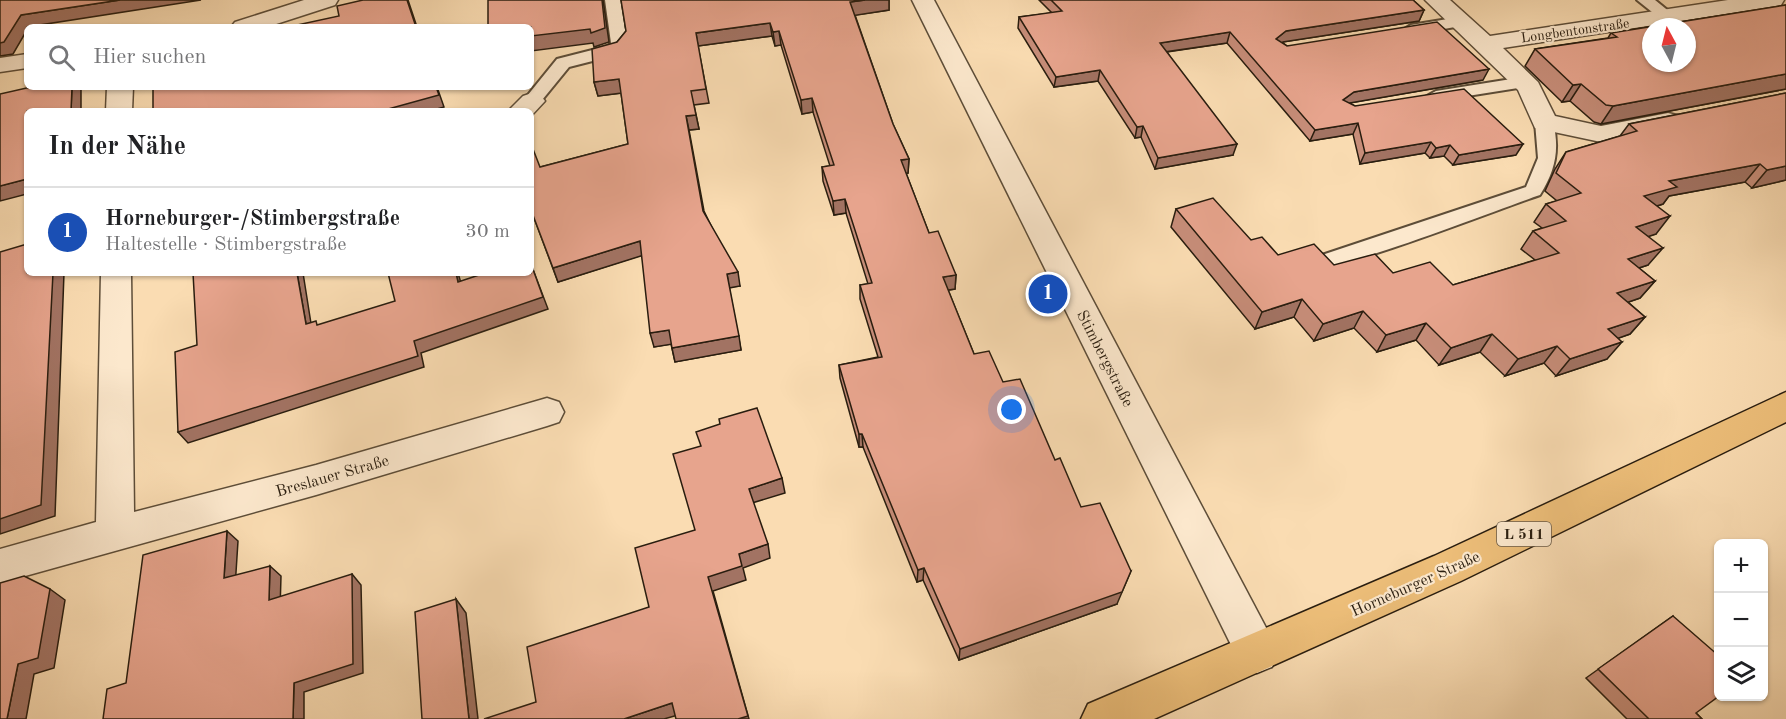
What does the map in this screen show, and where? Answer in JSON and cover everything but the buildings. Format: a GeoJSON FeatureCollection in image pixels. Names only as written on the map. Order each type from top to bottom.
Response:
{"type":"FeatureCollection","features":[{"type":"Feature","properties":{"kind":"main road","name":"Horneburger Straße"},"geometry":{"type":"LineString","coordinates":[[1103,719],[1579,509],[1786,406]]}},
{"type":"Feature","properties":{"kind":"street"},"geometry":{"type":"LineString","coordinates":[[252,24],[327,0]]}},
{"type":"Feature","properties":{"kind":"street","name":"Stimbergstraße"},"geometry":{"type":"LineString","coordinates":[[923,0],[1257,652]]}},
{"type":"Feature","properties":{"kind":"street","name":"Longbentonstraße"},"geometry":{"type":"LineString","coordinates":[[1436,0],[1529,87],[1544,122]]}},
{"type":"Feature","properties":{"kind":"street","name":"Longbentonstraße"},"geometry":{"type":"LineString","coordinates":[[1485,44],[1772,0],[1786,10]]}},
{"type":"Feature","properties":{"kind":"street"},"geometry":{"type":"LineString","coordinates":[[0,65],[24,61]]}},
{"type":"Feature","properties":{"kind":"street"},"geometry":{"type":"LineString","coordinates":[[119,108],[120,90]]}},
{"type":"Feature","properties":{"kind":"street"},"geometry":{"type":"LineString","coordinates":[[1544,122],[1601,134],[1694,116]]}},
{"type":"Feature","properties":{"kind":"street"},"geometry":{"type":"LineString","coordinates":[[115,534],[116,276]]}},
{"type":"Feature","properties":{"kind":"street","name":"Breslauer Straße"},"geometry":{"type":"LineString","coordinates":[[0,566],[316,480],[547,412]]}},
{"type":"Feature","properties":{"kind":"lane"},"geometry":{"type":"LineString","coordinates":[[526,106],[563,63],[608,52],[619,44],[613,0]]}},
{"type":"Feature","properties":{"kind":"lane"},"geometry":{"type":"LineString","coordinates":[[1645,0],[1668,16]]}},
{"type":"Feature","properties":{"kind":"lane"},"geometry":{"type":"LineString","coordinates":[[1389,33],[1460,22]]}},
{"type":"Feature","properties":{"kind":"lane"},"geometry":{"type":"LineString","coordinates":[[1419,99],[1524,82]]}},
{"type":"Feature","properties":{"kind":"lane"},"geometry":{"type":"LineString","coordinates":[[1326,261],[1403,238],[1427,226],[1533,191],[1543,173],[1550,146],[1544,122]]}},
{"type":"Feature","properties":{"kind":"place","name":"Horneburger-/Stimbergstraße"},"geometry":{"type":"Point","coordinates":[1048,294]}}]}
